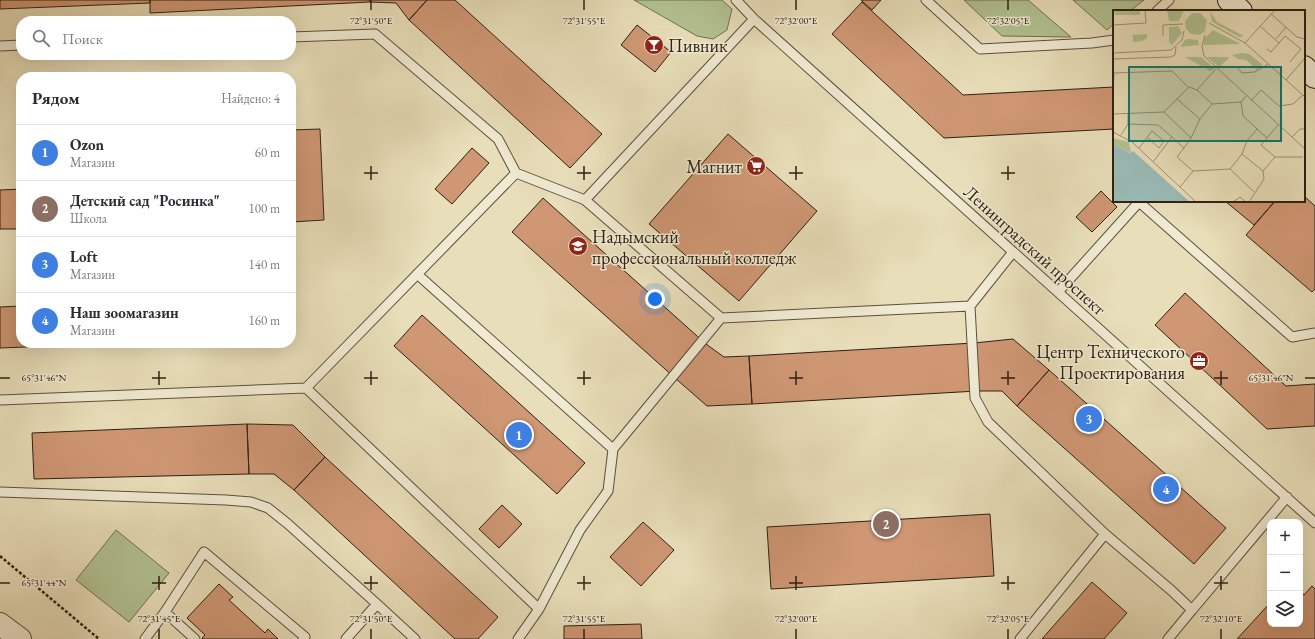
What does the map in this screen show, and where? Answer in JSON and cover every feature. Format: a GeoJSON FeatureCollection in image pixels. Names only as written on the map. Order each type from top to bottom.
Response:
{"type":"FeatureCollection","features":[{"type":"Feature","properties":{"kind":"main road"},"geometry":{"type":"LineString","coordinates":[[1229,0],[1240,10]]}},
{"type":"Feature","properties":{"kind":"main road"},"geometry":{"type":"LineString","coordinates":[[1305,68],[1315,77]]}},
{"type":"Feature","properties":{"kind":"main road"},"geometry":{"type":"LineString","coordinates":[[0,624],[20,639]]}},
{"type":"Feature","properties":{"kind":"lane","name":"Ленинградский проспект"},"geometry":{"type":"LineString","coordinates":[[736,0],[754,19],[1315,523]]}},
{"type":"Feature","properties":{"kind":"lane"},"geometry":{"type":"LineString","coordinates":[[926,0],[980,49],[1092,43],[1113,40]]}},
{"type":"Feature","properties":{"kind":"lane"},"geometry":{"type":"LineString","coordinates":[[1158,10],[1169,0]]}},
{"type":"Feature","properties":{"kind":"lane"},"geometry":{"type":"LineString","coordinates":[[585,200],[754,19]]}},
{"type":"Feature","properties":{"kind":"lane"},"geometry":{"type":"LineString","coordinates":[[296,37],[376,34],[498,139],[516,173],[585,200],[721,318],[970,306]]}},
{"type":"Feature","properties":{"kind":"lane"},"geometry":{"type":"LineString","coordinates":[[0,46],[16,45]]}},
{"type":"Feature","properties":{"kind":"lane"},"geometry":{"type":"LineString","coordinates":[[0,400],[306,388],[516,173]]}},
{"type":"Feature","properties":{"kind":"lane"},"geometry":{"type":"LineString","coordinates":[[1058,292],[1139,202],[1292,337],[1315,333]]}},
{"type":"Feature","properties":{"kind":"lane"},"geometry":{"type":"LineString","coordinates":[[1013,252],[970,306],[975,398],[988,422],[1105,534],[1192,610]]}},
{"type":"Feature","properties":{"kind":"lane"},"geometry":{"type":"LineString","coordinates":[[417,274],[613,449]]}},
{"type":"Feature","properties":{"kind":"lane"},"geometry":{"type":"LineString","coordinates":[[518,639],[539,609],[580,530],[608,491],[613,449],[721,318]]}},
{"type":"Feature","properties":{"kind":"lane"},"geometry":{"type":"LineString","coordinates":[[306,388],[539,609]]}},
{"type":"Feature","properties":{"kind":"lane"},"geometry":{"type":"LineString","coordinates":[[0,492],[226,500],[251,502],[268,508],[288,524],[415,639]]}},
{"type":"Feature","properties":{"kind":"lane"},"geometry":{"type":"LineString","coordinates":[[1168,639],[1287,497]]}},
{"type":"Feature","properties":{"kind":"lane"},"geometry":{"type":"LineString","coordinates":[[1020,639],[1105,534]]}},
{"type":"Feature","properties":{"kind":"lane"},"geometry":{"type":"LineString","coordinates":[[145,639],[165,612],[204,552],[304,637],[303,639]]}},
{"type":"Feature","properties":{"kind":"lane"},"geometry":{"type":"LineString","coordinates":[[346,639],[376,604]]}},
{"type":"Feature","properties":{"kind":"lane"},"geometry":{"type":"LineString","coordinates":[[165,612],[195,639]]}},
{"type":"Feature","properties":{"kind":"path"},"geometry":{"type":"LineString","coordinates":[[0,556],[98,639]]}},
{"type":"Feature","properties":{"kind":"green space"},"geometry":{"type":"Polygon","coordinates":[[[634,0],[722,0],[732,9],[727,30],[713,39],[697,36],[634,0]]]}},
{"type":"Feature","properties":{"kind":"green space"},"geometry":{"type":"Polygon","coordinates":[[[964,0],[1028,0],[1071,37],[1002,36],[964,0]]]}},
{"type":"Feature","properties":{"kind":"green space"},"geometry":{"type":"Polygon","coordinates":[[[1073,0],[1144,0],[1131,10],[1113,10],[1113,25],[1107,30],[1073,0]]]}},
{"type":"Feature","properties":{"kind":"green space"},"geometry":{"type":"Polygon","coordinates":[[[116,530],[169,573],[129,622],[76,580],[116,530]]]}},
{"type":"Feature","properties":{"kind":"building"},"geometry":{"type":"Polygon","coordinates":[[[0,0],[150,0],[150,3],[0,9],[0,0]]]}},
{"type":"Feature","properties":{"kind":"building"},"geometry":{"type":"Polygon","coordinates":[[[150,0],[370,0],[370,2],[150,13],[150,0]]]}},
{"type":"Feature","properties":{"kind":"building"},"geometry":{"type":"Polygon","coordinates":[[[370,0],[427,0],[409,20],[396,3],[370,2],[370,0]]]}},
{"type":"Feature","properties":{"kind":"building"},"geometry":{"type":"Polygon","coordinates":[[[427,0],[455,0],[602,134],[570,168],[409,20],[427,0]]]}},
{"type":"Feature","properties":{"kind":"building"},"geometry":{"type":"Polygon","coordinates":[[[861,0],[881,0],[872,10],[861,0]]]}},
{"type":"Feature","properties":{"kind":"building"},"geometry":{"type":"Polygon","coordinates":[[[862,2],[963,95],[1113,87],[1113,129],[944,138],[832,34],[862,2]]]}},
{"type":"Feature","properties":{"kind":"building"},"geometry":{"type":"Polygon","coordinates":[[[637,25],[671,52],[655,72],[621,45],[637,25]]]}},
{"type":"Feature","properties":{"kind":"building"},"geometry":{"type":"Polygon","coordinates":[[[320,129],[324,220],[296,222],[296,130],[320,129]]]}},
{"type":"Feature","properties":{"kind":"building"},"geometry":{"type":"Polygon","coordinates":[[[728,134],[817,211],[739,301],[649,224],[728,134]]]}},
{"type":"Feature","properties":{"kind":"building"},"geometry":{"type":"Polygon","coordinates":[[[472,148],[489,163],[452,204],[435,189],[472,148]]]}},
{"type":"Feature","properties":{"kind":"building"},"geometry":{"type":"Polygon","coordinates":[[[16,189],[16,229],[0,229],[0,190],[16,189]]]}},
{"type":"Feature","properties":{"kind":"building"},"geometry":{"type":"Polygon","coordinates":[[[1101,191],[1117,207],[1092,232],[1076,217],[1101,191]]]}},
{"type":"Feature","properties":{"kind":"building"},"geometry":{"type":"Polygon","coordinates":[[[1305,197],[1315,206],[1315,289],[1312,292],[1246,235],[1274,202],[1305,202],[1305,197]]]}},
{"type":"Feature","properties":{"kind":"building"},"geometry":{"type":"Polygon","coordinates":[[[543,198],[706,344],[675,378],[512,232],[543,198]]]}},
{"type":"Feature","properties":{"kind":"building"},"geometry":{"type":"Polygon","coordinates":[[[1226,202],[1274,202],[1254,225],[1226,202]]]}},
{"type":"Feature","properties":{"kind":"building"},"geometry":{"type":"Polygon","coordinates":[[[1185,293],[1286,386],[1315,384],[1315,426],[1267,429],[1155,325],[1185,293]]]}},
{"type":"Feature","properties":{"kind":"building"},"geometry":{"type":"Polygon","coordinates":[[[16,306],[16,347],[0,348],[0,307],[16,306]]]}},
{"type":"Feature","properties":{"kind":"building"},"geometry":{"type":"Polygon","coordinates":[[[422,315],[585,463],[557,494],[394,346],[422,315]]]}},
{"type":"Feature","properties":{"kind":"building"},"geometry":{"type":"Polygon","coordinates":[[[1013,339],[1049,370],[1017,406],[1002,391],[977,391],[974,343],[1013,339]]]}},
{"type":"Feature","properties":{"kind":"building"},"geometry":{"type":"Polygon","coordinates":[[[974,343],[977,391],[752,404],[749,356],[974,343]]]}},
{"type":"Feature","properties":{"kind":"building"},"geometry":{"type":"Polygon","coordinates":[[[706,344],[724,357],[749,356],[752,404],[707,406],[675,378],[706,344]]]}},
{"type":"Feature","properties":{"kind":"building"},"geometry":{"type":"Polygon","coordinates":[[[1049,370],[1226,528],[1194,564],[1017,406],[1049,370]]]}},
{"type":"Feature","properties":{"kind":"building"},"geometry":{"type":"Polygon","coordinates":[[[247,424],[249,474],[34,479],[32,433],[247,424]]]}},
{"type":"Feature","properties":{"kind":"building"},"geometry":{"type":"Polygon","coordinates":[[[247,424],[293,425],[325,457],[294,490],[274,474],[249,474],[247,424]]]}},
{"type":"Feature","properties":{"kind":"building"},"geometry":{"type":"Polygon","coordinates":[[[325,457],[498,617],[478,639],[455,639],[294,490],[325,457]]]}},
{"type":"Feature","properties":{"kind":"building"},"geometry":{"type":"Polygon","coordinates":[[[502,505],[522,524],[499,548],[479,529],[502,505]]]}},
{"type":"Feature","properties":{"kind":"building"},"geometry":{"type":"Polygon","coordinates":[[[990,514],[994,576],[771,589],[767,527],[990,514]]]}},
{"type":"Feature","properties":{"kind":"building"},"geometry":{"type":"Polygon","coordinates":[[[643,522],[674,550],[641,586],[610,557],[643,522]]]}},
{"type":"Feature","properties":{"kind":"building"},"geometry":{"type":"Polygon","coordinates":[[[1092,582],[1127,613],[1104,639],[1042,639],[1092,582]]]}},
{"type":"Feature","properties":{"kind":"building"},"geometry":{"type":"Polygon","coordinates":[[[219,584],[233,597],[229,600],[265,633],[268,629],[278,639],[203,639],[202,638],[205,635],[187,618],[219,584]]]}},
{"type":"Feature","properties":{"kind":"building"},"geometry":{"type":"Polygon","coordinates":[[[1312,586],[1315,589],[1315,639],[1237,639],[1267,606],[1267,627],[1303,627],[1303,594],[1304,595],[1312,586]]]}},
{"type":"Feature","properties":{"kind":"building"},"geometry":{"type":"Polygon","coordinates":[[[641,624],[642,639],[564,639],[564,626],[641,624]]]}},
{"type":"Feature","properties":{"kind":"place","name":"Пивник"},"geometry":{"type":"Point","coordinates":[654,45]}},
{"type":"Feature","properties":{"kind":"place","name":"Магнит"},"geometry":{"type":"Point","coordinates":[756,166]}},
{"type":"Feature","properties":{"kind":"place","name":"Надымский профессиональный колледж"},"geometry":{"type":"Point","coordinates":[578,246]}},
{"type":"Feature","properties":{"kind":"place","name":"Центр Технического Проектирования"},"geometry":{"type":"Point","coordinates":[1199,361]}},
{"type":"Feature","properties":{"kind":"place","name":"Loft"},"geometry":{"type":"Point","coordinates":[1089,419]}},
{"type":"Feature","properties":{"kind":"place","name":"Ozon"},"geometry":{"type":"Point","coordinates":[519,435]}},
{"type":"Feature","properties":{"kind":"place","name":"Наш зоомагазин"},"geometry":{"type":"Point","coordinates":[1166,489]}},
{"type":"Feature","properties":{"kind":"place","name":"Детский сад \"Росинка\""},"geometry":{"type":"Point","coordinates":[886,524]}}]}
